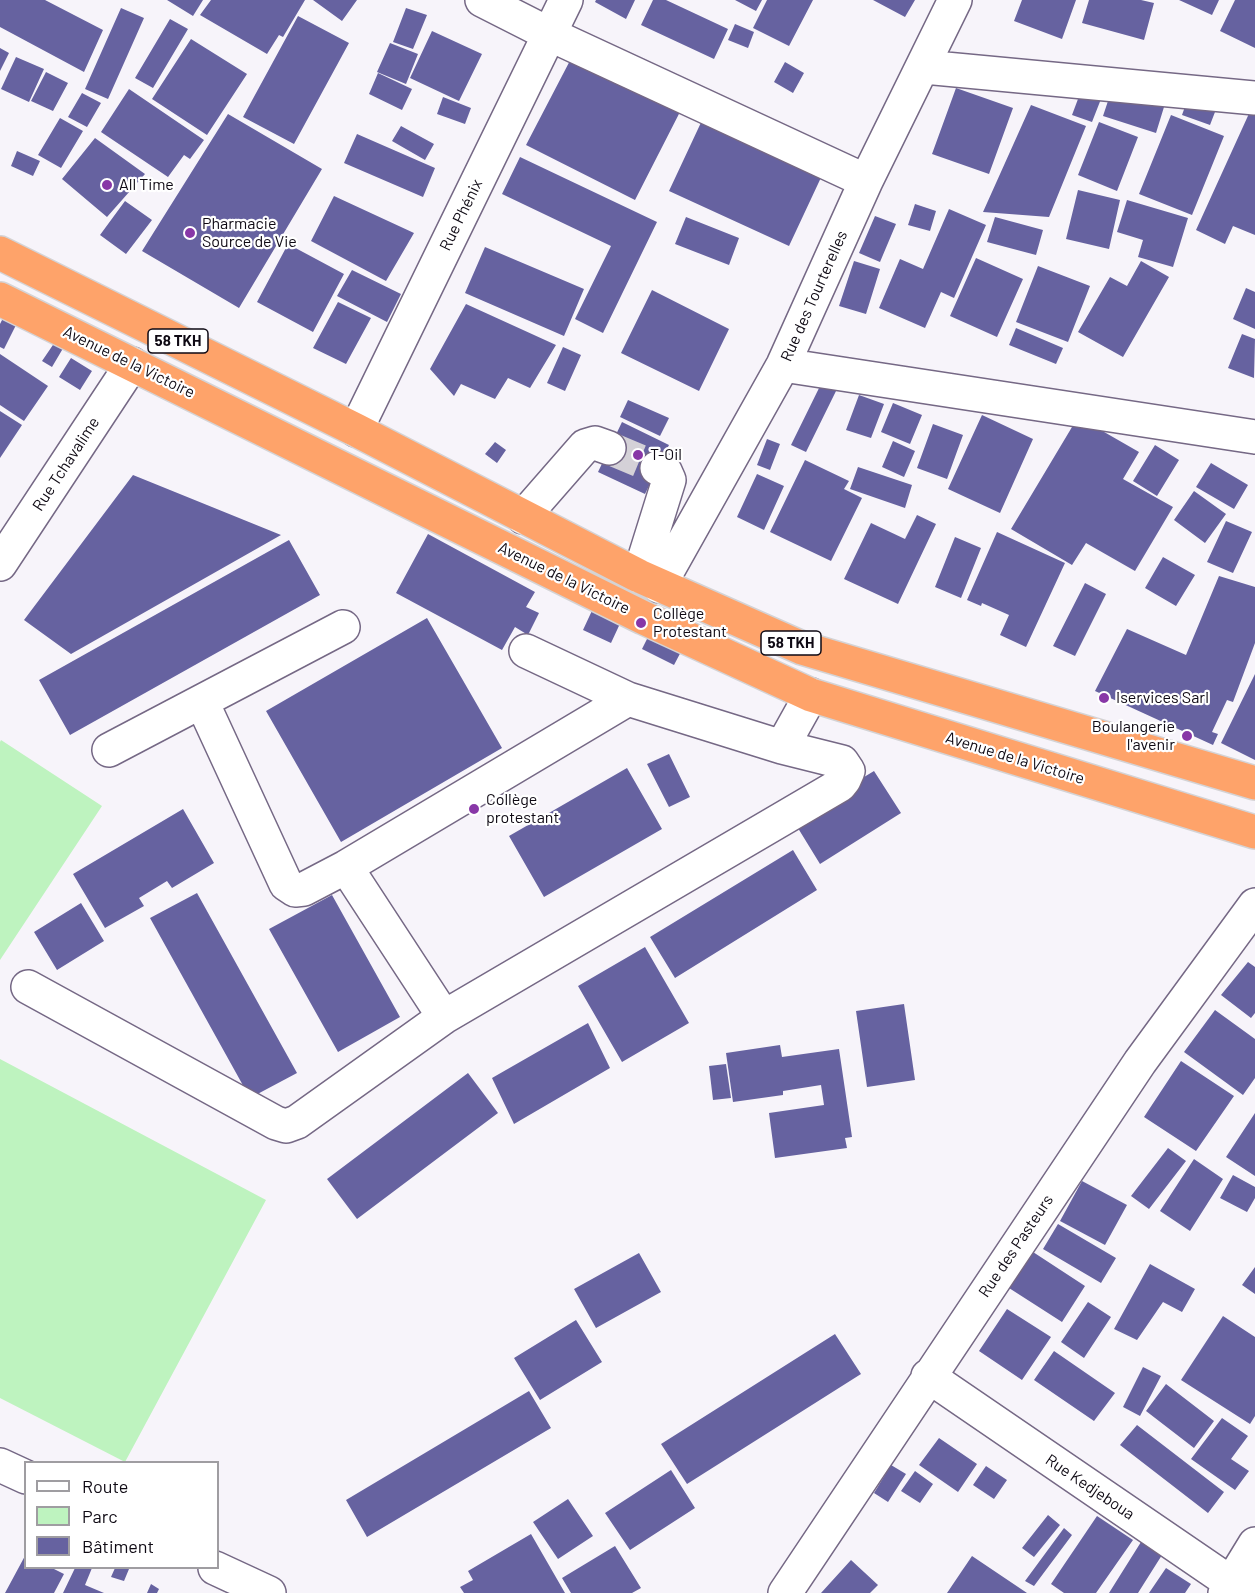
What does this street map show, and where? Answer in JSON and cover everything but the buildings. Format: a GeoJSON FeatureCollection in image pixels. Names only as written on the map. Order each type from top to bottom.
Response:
{"type":"FeatureCollection","features":[{"type":"Feature","properties":{"kind":"highway","name":"58 TKH"},"geometry":{"type":"LineString","coordinates":[[0,253],[356,430],[649,581],[802,648],[1255,783]]}},
{"type":"Feature","properties":{"kind":"highway","name":"Avenue de la Victoire"},"geometry":{"type":"LineString","coordinates":[[0,299],[644,618],[812,694],[1255,832]]}},
{"type":"Feature","properties":{"kind":"street"},"geometry":{"type":"LineString","coordinates":[[483,0],[549,34],[866,181]]}},
{"type":"Feature","properties":{"kind":"street","name":"Rue Phénix"},"geometry":{"type":"LineString","coordinates":[[356,430],[566,0]]}},
{"type":"Feature","properties":{"kind":"street","name":"Rue des Tourterelles"},"geometry":{"type":"LineString","coordinates":[[649,581],[783,365],[866,181],[955,0]]}},
{"type":"Feature","properties":{"kind":"street"},"geometry":{"type":"LineString","coordinates":[[924,67],[1255,98]]}},
{"type":"Feature","properties":{"kind":"street","name":"Rue Tchavalime"},"geometry":{"type":"LineString","coordinates":[[0,564],[132,364]]}},
{"type":"Feature","properties":{"kind":"street"},"geometry":{"type":"LineString","coordinates":[[783,365],[1255,437]]}},
{"type":"Feature","properties":{"kind":"street"},"geometry":{"type":"LineString","coordinates":[[523,517],[585,446],[595,443],[609,448]]}},
{"type":"Feature","properties":{"kind":"street"},"geometry":{"type":"LineString","coordinates":[[649,581],[669,480],[665,471],[657,468]]}},
{"type":"Feature","properties":{"kind":"street"},"geometry":{"type":"LineString","coordinates":[[109,750],[343,627]]}},
{"type":"Feature","properties":{"kind":"street"},"geometry":{"type":"LineString","coordinates":[[28,987],[276,1123],[286,1126],[297,1122],[444,1017],[840,785],[848,771],[842,762],[782,747],[628,699],[526,651]]}},
{"type":"Feature","properties":{"kind":"street"},"geometry":{"type":"LineString","coordinates":[[782,747],[812,694]]}},
{"type":"Feature","properties":{"kind":"street"},"geometry":{"type":"LineString","coordinates":[[202,702],[286,884],[295,890],[304,889],[346,867],[628,699]]}},
{"type":"Feature","properties":{"kind":"street"},"geometry":{"type":"LineString","coordinates":[[346,867],[444,1017]]}},
{"type":"Feature","properties":{"kind":"street","name":"Rue des Pasteurs"},"geometry":{"type":"LineString","coordinates":[[785,1593],[1140,1062],[1255,905]]}},
{"type":"Feature","properties":{"kind":"street","name":"Rue Kedjeboua"},"geometry":{"type":"LineString","coordinates":[[928,1376],[1237,1590]]}},
{"type":"Feature","properties":{"kind":"street"},"geometry":{"type":"LineString","coordinates":[[0,1465],[24,1477]]}},
{"type":"Feature","properties":{"kind":"street"},"geometry":{"type":"LineString","coordinates":[[1237,1590],[1255,1544]]}},
{"type":"Feature","properties":{"kind":"street"},"geometry":{"type":"LineString","coordinates":[[218,1569],[269,1593]]}},
{"type":"Feature","properties":{"kind":"green space"},"geometry":{"type":"Polygon","coordinates":[[[1,740],[102,806],[0,960],[0,742],[1,740]]]}},
{"type":"Feature","properties":{"kind":"green space"},"geometry":{"type":"Polygon","coordinates":[[[0,1059],[266,1200],[126,1461],[0,1398],[0,1059]]]}},
{"type":"Feature","properties":{"kind":"tunnel"},"geometry":{"type":"LineString","coordinates":[[609,448],[657,468]]}},
{"type":"Feature","properties":{"kind":"place","name":"All Time"},"geometry":{"type":"Point","coordinates":[107,185]}},
{"type":"Feature","properties":{"kind":"place","name":"Pharmacie Source de Vie"},"geometry":{"type":"Point","coordinates":[190,233]}},
{"type":"Feature","properties":{"kind":"place","name":"T-Oil"},"geometry":{"type":"Point","coordinates":[638,455]}},
{"type":"Feature","properties":{"kind":"place","name":"Collège Protestant"},"geometry":{"type":"Point","coordinates":[641,623]}},
{"type":"Feature","properties":{"kind":"place","name":"Iservices Sarl"},"geometry":{"type":"Point","coordinates":[1104,698]}},
{"type":"Feature","properties":{"kind":"place","name":"Boulangerie l'avenir"},"geometry":{"type":"Point","coordinates":[1187,736]}},
{"type":"Feature","properties":{"kind":"place","name":"Collège protestant"},"geometry":{"type":"Point","coordinates":[474,809]}}]}
